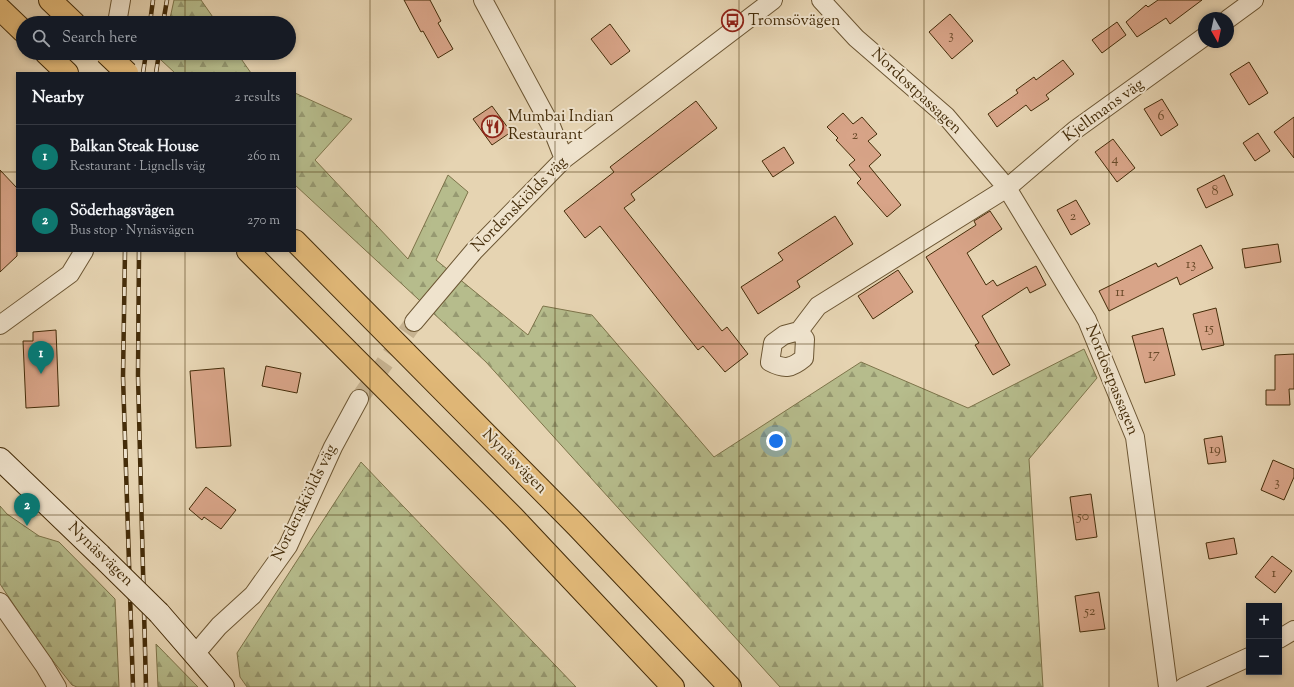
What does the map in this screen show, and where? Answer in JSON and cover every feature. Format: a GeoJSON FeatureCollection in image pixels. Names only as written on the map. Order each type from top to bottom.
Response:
{"type":"FeatureCollection","features":[{"type":"Feature","properties":{"kind":"highway"},"geometry":{"type":"LineString","coordinates":[[50,0],[67,16]]}},
{"type":"Feature","properties":{"kind":"highway"},"geometry":{"type":"LineString","coordinates":[[0,9],[16,24]]}},
{"type":"Feature","properties":{"kind":"highway"},"geometry":{"type":"LineString","coordinates":[[53,60],[66,72]]}},
{"type":"Feature","properties":{"kind":"highway"},"geometry":{"type":"LineString","coordinates":[[113,60],[126,72]]}},
{"type":"Feature","properties":{"kind":"highway","name":"Nynäsvägen"},"geometry":{"type":"LineString","coordinates":[[296,242],[578,526],[730,687]]}},
{"type":"Feature","properties":{"kind":"highway"},"geometry":{"type":"LineString","coordinates":[[249,252],[512,517],[673,687]]}},
{"type":"Feature","properties":{"kind":"street"},"geometry":{"type":"LineString","coordinates":[[118,16],[121,0]]}},
{"type":"Feature","properties":{"kind":"street"},"geometry":{"type":"LineString","coordinates":[[483,0],[551,126],[564,160]]}},
{"type":"Feature","properties":{"kind":"street","name":"Nordenskiölds väg"},"geometry":{"type":"LineString","coordinates":[[414,322],[474,251],[564,160],[773,0]]}},
{"type":"Feature","properties":{"kind":"street","name":"Nordostpassagen"},"geometry":{"type":"LineString","coordinates":[[820,0],[856,38],[946,116],[1006,188],[1087,320],[1135,437],[1168,687]]}},
{"type":"Feature","properties":{"kind":"street"},"geometry":{"type":"LineString","coordinates":[[1234,15],[1254,0]]}},
{"type":"Feature","properties":{"kind":"street","name":"Kjellmans väg"},"geometry":{"type":"LineString","coordinates":[[1006,188],[1075,130],[1198,41]]}},
{"type":"Feature","properties":{"kind":"street"},"geometry":{"type":"LineString","coordinates":[[112,72],[113,60]]}},
{"type":"Feature","properties":{"kind":"street"},"geometry":{"type":"LineString","coordinates":[[799,331],[818,306],[1006,188]]}},
{"type":"Feature","properties":{"kind":"street"},"geometry":{"type":"LineString","coordinates":[[0,325],[70,274],[83,252]]}},
{"type":"Feature","properties":{"kind":"street","name":"Nordenskiölds väg"},"geometry":{"type":"LineString","coordinates":[[196,654],[219,626],[253,594],[288,546],[333,447],[359,399]]}},
{"type":"Feature","properties":{"kind":"street","name":"Nynäsvägen"},"geometry":{"type":"LineString","coordinates":[[0,459],[159,613],[223,687]]}},
{"type":"Feature","properties":{"kind":"street"},"geometry":{"type":"LineString","coordinates":[[0,602],[44,665],[57,687]]}},
{"type":"Feature","properties":{"kind":"street"},"geometry":{"type":"LineString","coordinates":[[1282,637],[1294,630]]}},
{"type":"Feature","properties":{"kind":"street"},"geometry":{"type":"LineString","coordinates":[[1184,687],[1246,658]]}},
{"type":"Feature","properties":{"kind":"green space"},"geometry":{"type":"Polygon","coordinates":[[[174,0],[201,0],[212,16],[171,16],[174,0]]]}},
{"type":"Feature","properties":{"kind":"green space"},"geometry":{"type":"Polygon","coordinates":[[[161,60],[242,60],[250,72],[174,72],[161,60]]]}},
{"type":"Feature","properties":{"kind":"green space"},"geometry":{"type":"Polygon","coordinates":[[[296,93],[352,119],[315,160],[408,259],[448,175],[468,192],[436,260],[528,335],[543,306],[592,315],[714,457],[861,362],[968,408],[1084,349],[1097,378],[1029,459],[1043,687],[780,687],[486,362],[296,186],[296,93]]]}},
{"type":"Feature","properties":{"kind":"green space"},"geometry":{"type":"Polygon","coordinates":[[[361,462],[576,687],[247,687],[240,677],[237,653],[361,462]]]}},
{"type":"Feature","properties":{"kind":"green space"},"geometry":{"type":"Polygon","coordinates":[[[0,506],[7,514],[39,536],[59,542],[115,599],[119,687],[77,687],[72,685],[42,647],[0,584],[0,506]]]}},
{"type":"Feature","properties":{"kind":"green space"},"geometry":{"type":"Polygon","coordinates":[[[156,644],[198,687],[158,687],[156,644]]]}},
{"type":"Feature","properties":{"kind":"building"},"geometry":{"type":"Polygon","coordinates":[[[404,0],[430,0],[441,21],[438,23],[453,49],[438,58],[423,31],[421,32],[404,0]]]}},
{"type":"Feature","properties":{"kind":"building"},"geometry":{"type":"Polygon","coordinates":[[[1158,0],[1202,0],[1170,24],[1166,18],[1137,37],[1126,22],[1146,5],[1148,7],[1158,0]]]}},
{"type":"Feature","properties":{"kind":"building"},"geometry":{"type":"Polygon","coordinates":[[[950,14],[973,41],[952,59],[929,32],[950,14]]]}},
{"type":"Feature","properties":{"kind":"building"},"geometry":{"type":"Polygon","coordinates":[[[1117,22],[1126,35],[1102,53],[1092,40],[1117,22]]]}},
{"type":"Feature","properties":{"kind":"building"},"geometry":{"type":"Polygon","coordinates":[[[610,24],[630,51],[611,65],[591,39],[610,24]]]}},
{"type":"Feature","properties":{"kind":"building"},"geometry":{"type":"Polygon","coordinates":[[[1063,60],[1074,74],[1046,95],[1049,99],[1031,111],[1026,105],[997,127],[988,114],[1018,93],[1016,90],[1034,77],[1036,80],[1063,60]]]}},
{"type":"Feature","properties":{"kind":"building"},"geometry":{"type":"Polygon","coordinates":[[[1249,62],[1268,93],[1249,105],[1230,74],[1249,62]]]}},
{"type":"Feature","properties":{"kind":"building"},"geometry":{"type":"Polygon","coordinates":[[[1162,99],[1178,125],[1161,136],[1144,109],[1162,99]]]}},
{"type":"Feature","properties":{"kind":"building"},"geometry":{"type":"Polygon","coordinates":[[[696,101],[717,128],[631,194],[635,200],[624,208],[722,331],[727,327],[748,354],[725,372],[703,346],[698,350],[600,226],[585,238],[564,211],[614,172],[610,167],[696,101]]]}},
{"type":"Feature","properties":{"kind":"building","name":"Mumbai Indian Restaurant"},"geometry":{"type":"Polygon","coordinates":[[[492,106],[511,132],[492,145],[473,119],[492,106]]]}},
{"type":"Feature","properties":{"kind":"building"},"geometry":{"type":"Polygon","coordinates":[[[843,113],[853,124],[862,117],[877,134],[868,141],[881,155],[869,166],[901,205],[887,217],[857,183],[861,179],[849,165],[855,160],[836,140],[838,138],[827,127],[843,113]]]}},
{"type":"Feature","properties":{"kind":"building"},"geometry":{"type":"Polygon","coordinates":[[[1294,117],[1294,158],[1274,132],[1294,117]]]}},
{"type":"Feature","properties":{"kind":"building"},"geometry":{"type":"Polygon","coordinates":[[[1258,133],[1270,151],[1255,161],[1243,143],[1258,133]]]}},
{"type":"Feature","properties":{"kind":"building"},"geometry":{"type":"Polygon","coordinates":[[[1113,139],[1135,168],[1117,182],[1095,152],[1113,139]]]}},
{"type":"Feature","properties":{"kind":"building"},"geometry":{"type":"Polygon","coordinates":[[[784,147],[794,163],[773,177],[762,161],[784,147]]]}},
{"type":"Feature","properties":{"kind":"building"},"geometry":{"type":"Polygon","coordinates":[[[0,170],[16,187],[17,256],[0,272],[0,170]]]}},
{"type":"Feature","properties":{"kind":"building"},"geometry":{"type":"Polygon","coordinates":[[[1224,175],[1233,195],[1206,208],[1197,189],[1224,175]]]}},
{"type":"Feature","properties":{"kind":"building"},"geometry":{"type":"Polygon","coordinates":[[[1076,200],[1090,224],[1071,235],[1057,210],[1076,200]]]}},
{"type":"Feature","properties":{"kind":"building"},"geometry":{"type":"Polygon","coordinates":[[[990,211],[1002,229],[967,253],[986,285],[993,280],[997,286],[1036,266],[1046,285],[1030,293],[1027,287],[982,316],[1010,365],[993,375],[975,345],[979,343],[926,257],[976,225],[974,221],[990,211]]]}},
{"type":"Feature","properties":{"kind":"building"},"geometry":{"type":"Polygon","coordinates":[[[835,216],[853,244],[797,281],[800,287],[758,314],[741,287],[783,260],[778,253],[835,216]]]}},
{"type":"Feature","properties":{"kind":"building"},"geometry":{"type":"Polygon","coordinates":[[[1278,244],[1281,262],[1245,268],[1242,249],[1278,244]]]}},
{"type":"Feature","properties":{"kind":"building"},"geometry":{"type":"Polygon","coordinates":[[[1201,245],[1213,268],[1180,285],[1177,277],[1109,311],[1099,291],[1156,263],[1158,267],[1201,245]]]}},
{"type":"Feature","properties":{"kind":"building"},"geometry":{"type":"Polygon","coordinates":[[[898,270],[913,292],[873,319],[858,296],[898,270]]]}},
{"type":"Feature","properties":{"kind":"building"},"geometry":{"type":"Polygon","coordinates":[[[1216,308],[1224,345],[1202,350],[1193,314],[1216,308]]]}},
{"type":"Feature","properties":{"kind":"building"},"geometry":{"type":"Polygon","coordinates":[[[1163,328],[1175,375],[1145,383],[1132,336],[1163,328]]]}},
{"type":"Feature","properties":{"kind":"building"},"geometry":{"type":"Polygon","coordinates":[[[56,330],[59,406],[26,408],[23,341],[33,341],[33,332],[56,330]]]}},
{"type":"Feature","properties":{"kind":"building"},"geometry":{"type":"Polygon","coordinates":[[[1294,354],[1294,389],[1289,389],[1290,405],[1266,405],[1266,390],[1275,390],[1275,355],[1294,354]]]}},
{"type":"Feature","properties":{"kind":"building"},"geometry":{"type":"Polygon","coordinates":[[[266,366],[301,373],[297,393],[262,386],[266,366]]]}},
{"type":"Feature","properties":{"kind":"building"},"geometry":{"type":"Polygon","coordinates":[[[224,368],[231,446],[196,448],[190,371],[224,368]]]}},
{"type":"Feature","properties":{"kind":"building"},"geometry":{"type":"Polygon","coordinates":[[[1222,436],[1226,462],[1208,464],[1204,439],[1222,436]]]}},
{"type":"Feature","properties":{"kind":"building"},"geometry":{"type":"Polygon","coordinates":[[[1273,460],[1294,469],[1294,477],[1284,500],[1261,490],[1273,460]]]}},
{"type":"Feature","properties":{"kind":"building"},"geometry":{"type":"Polygon","coordinates":[[[206,487],[236,510],[221,529],[204,517],[202,520],[189,509],[206,487]]]}},
{"type":"Feature","properties":{"kind":"building"},"geometry":{"type":"Polygon","coordinates":[[[1091,494],[1097,537],[1076,540],[1070,497],[1091,494]]]}},
{"type":"Feature","properties":{"kind":"building"},"geometry":{"type":"Polygon","coordinates":[[[1234,538],[1237,554],[1209,559],[1206,543],[1234,538]]]}},
{"type":"Feature","properties":{"kind":"building"},"geometry":{"type":"Polygon","coordinates":[[[1272,556],[1292,571],[1275,593],[1255,577],[1272,556]]]}},
{"type":"Feature","properties":{"kind":"building"},"geometry":{"type":"Polygon","coordinates":[[[1099,592],[1105,629],[1080,632],[1075,596],[1099,592]]]}},
{"type":"Feature","properties":{"kind":"tunnel"},"geometry":{"type":"LineString","coordinates":[[359,399],[414,322]]}},
{"type":"Feature","properties":{"kind":"railway"},"geometry":{"type":"LineString","coordinates":[[151,16],[153,0]]}},
{"type":"Feature","properties":{"kind":"railway"},"geometry":{"type":"LineString","coordinates":[[164,16],[167,0]]}},
{"type":"Feature","properties":{"kind":"railway"},"geometry":{"type":"LineString","coordinates":[[143,72],[145,60]]}},
{"type":"Feature","properties":{"kind":"railway"},"geometry":{"type":"LineString","coordinates":[[156,72],[158,60]]}},
{"type":"Feature","properties":{"kind":"railway"},"geometry":{"type":"LineString","coordinates":[[125,252],[123,377],[133,687]]}},
{"type":"Feature","properties":{"kind":"railway"},"geometry":{"type":"LineString","coordinates":[[139,252],[138,376],[146,687]]}},
{"type":"Feature","properties":{"kind":"place","name":"Tromsövägen"},"geometry":{"type":"Point","coordinates":[733,21]}},
{"type":"Feature","properties":{"kind":"place","name":"Mumbai Indian Restaurant"},"geometry":{"type":"Point","coordinates":[492,126]}},
{"type":"Feature","properties":{"kind":"place","name":"Balkan Steak House"},"geometry":{"type":"Point","coordinates":[41,374]}},
{"type":"Feature","properties":{"kind":"place","name":"Söderhagsvägen"},"geometry":{"type":"Point","coordinates":[27,526]}}]}
